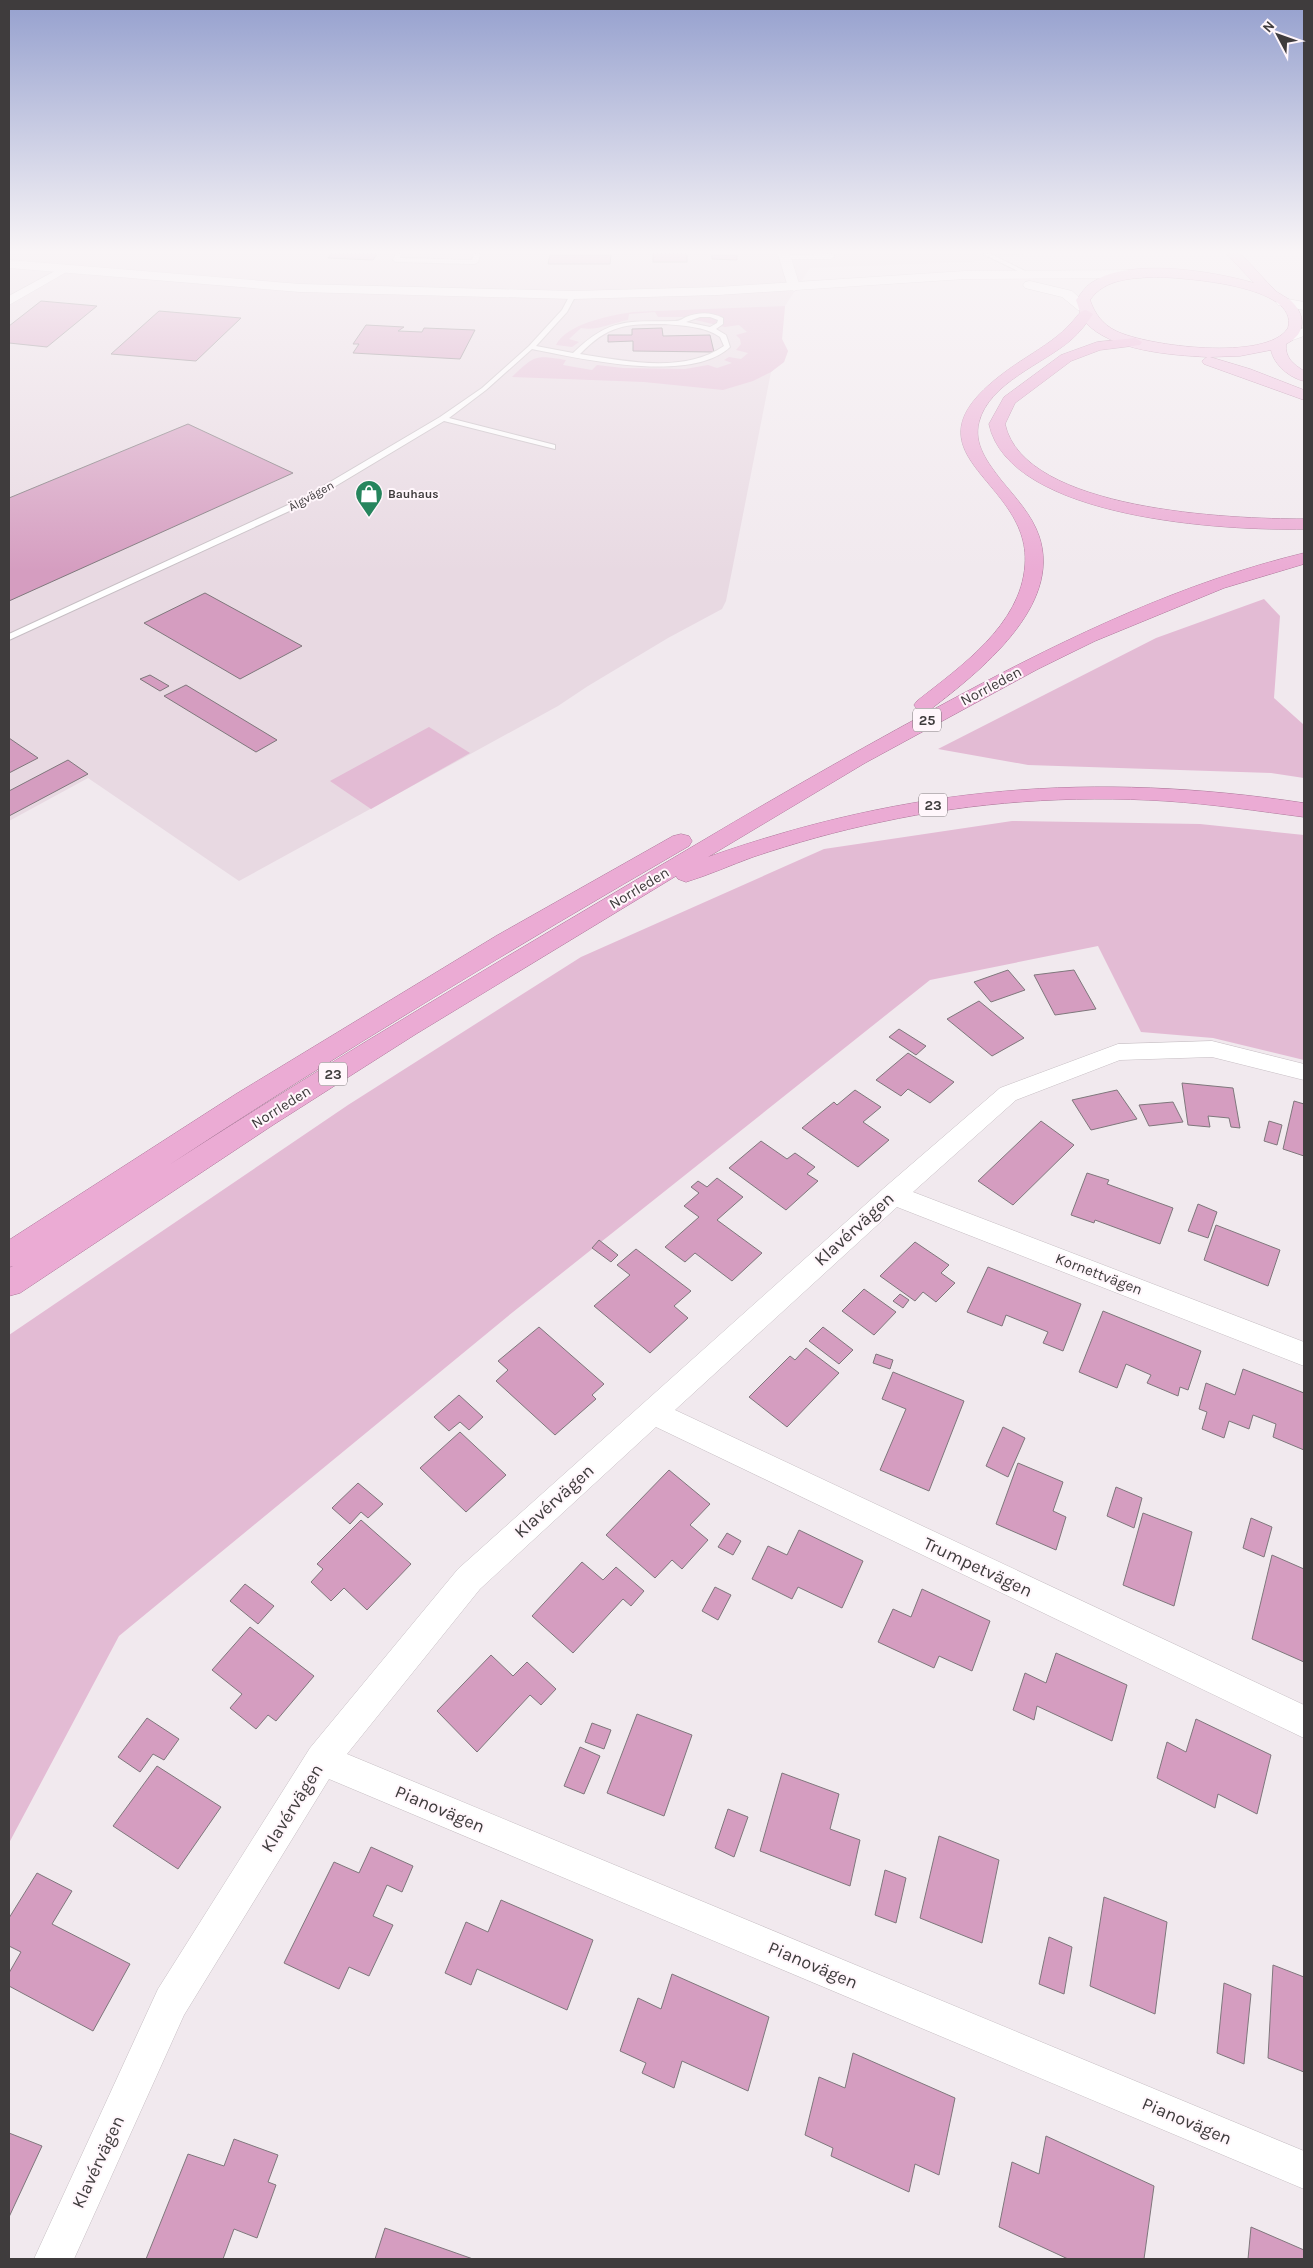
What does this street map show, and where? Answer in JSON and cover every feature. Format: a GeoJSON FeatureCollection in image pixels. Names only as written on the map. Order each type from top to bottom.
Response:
{"type":"FeatureCollection","features":[{"type":"Feature","properties":{"kind":"highway","name":"23"},"geometry":{"type":"LineString","coordinates":[[924,705],[964,674],[998,638],[1024,601],[1032,581],[1034,562],[1031,541],[1014,507],[974,455],[969,432],[971,420],[984,398],[996,386],[1033,360]]}},
{"type":"Feature","properties":{"kind":"highway"},"geometry":{"type":"LineString","coordinates":[[1066,360],[1021,389],[1009,400],[997,424],[1001,440],[1009,452],[1036,475],[1064,488],[1119,505],[1185,518],[1248,525],[1304,524]]}},
{"type":"Feature","properties":{"kind":"highway","name":"Norrleden"},"geometry":{"type":"LineString","coordinates":[[9,1255],[246,1101],[506,942],[924,705],[1067,634],[1136,603],[1204,576],[1304,547]]}},
{"type":"Feature","properties":{"kind":"highway","name":"Norrleden"},"geometry":{"type":"LineString","coordinates":[[9,1284],[263,1118],[407,1027],[857,758],[1031,665],[1088,637],[1217,584],[1304,558]]}},
{"type":"Feature","properties":{"kind":"highway","name":"23"},"geometry":{"type":"LineString","coordinates":[[591,917],[692,871],[779,841],[848,822],[929,805],[1014,797],[1094,793],[1194,797],[1304,810]]}},
{"type":"Feature","properties":{"kind":"main road"},"geometry":{"type":"LineString","coordinates":[[1204,360],[1245,372],[1304,395]]}},
{"type":"Feature","properties":{"kind":"main road"},"geometry":{"type":"LineString","coordinates":[[1282,360],[1304,377]]}},
{"type":"Feature","properties":{"kind":"street","name":"Klavérvägen"},"geometry":{"type":"LineString","coordinates":[[54,2259],[171,2002],[322,1760],[469,1580],[652,1412],[1008,1094],[1118,1052],[1212,1049],[1304,1072]]}},
{"type":"Feature","properties":{"kind":"street","name":"Kornettvägen"},"geometry":{"type":"LineString","coordinates":[[893,1195],[1304,1354]]}},
{"type":"Feature","properties":{"kind":"street","name":"Trumpetvägen"},"geometry":{"type":"LineString","coordinates":[[652,1412],[1304,1722]]}},
{"type":"Feature","properties":{"kind":"street","name":"Pianovägen"},"geometry":{"type":"LineString","coordinates":[[322,1760],[1304,2170]]}},
{"type":"Feature","properties":{"kind":"lane","name":"Älgvägen"},"geometry":{"type":"LineString","coordinates":[[9,637],[306,500],[442,419],[484,389],[517,360]]}},
{"type":"Feature","properties":{"kind":"lane"},"geometry":{"type":"LineString","coordinates":[[598,360],[652,364],[694,360]]}},
{"type":"Feature","properties":{"kind":"lane"},"geometry":{"type":"LineString","coordinates":[[442,419],[552,446]]}},
{"type":"Feature","properties":{"kind":"shaded area"},"geometry":{"type":"Polygon","coordinates":[[[9,360],[785,360],[771,372],[726,601],[722,609],[668,638],[558,706],[239,881],[88,778],[9,821],[9,360]]]}},
{"type":"Feature","properties":{"kind":"shaded area"},"geometry":{"type":"Polygon","coordinates":[[[533,360],[566,360],[563,365],[592,370],[597,365],[623,368],[685,369],[708,365],[717,368],[732,363],[724,360],[785,360],[771,372],[753,381],[723,390],[644,382],[512,377],[533,360]]]}},
{"type":"Feature","properties":{"kind":"shaded area"},"geometry":{"type":"Polygon","coordinates":[[[1264,599],[1280,616],[1274,698],[1304,725],[1304,778],[1271,773],[1028,765],[938,749],[1156,638],[1264,599]]]}},
{"type":"Feature","properties":{"kind":"shaded area"},"geometry":{"type":"Polygon","coordinates":[[[429,727],[470,753],[371,809],[330,781],[429,727]]]}},
{"type":"Feature","properties":{"kind":"shaded area"},"geometry":{"type":"Polygon","coordinates":[[[1012,821],[1200,824],[1304,835],[1304,1060],[1213,1038],[1141,1032],[1098,946],[930,980],[513,1312],[119,1636],[9,1843],[9,1335],[348,1105],[581,957],[824,849],[1012,821]]]}},
{"type":"Feature","properties":{"kind":"building"},"geometry":{"type":"Polygon","coordinates":[[[188,424],[293,473],[9,601],[9,498],[188,424]]]}},
{"type":"Feature","properties":{"kind":"building"},"geometry":{"type":"Polygon","coordinates":[[[205,593],[302,646],[240,679],[144,623],[205,593]]]}},
{"type":"Feature","properties":{"kind":"building"},"geometry":{"type":"Polygon","coordinates":[[[150,675],[169,686],[160,691],[140,679],[150,675]]]}},
{"type":"Feature","properties":{"kind":"building"},"geometry":{"type":"Polygon","coordinates":[[[186,685],[277,740],[256,752],[164,696],[186,685]]]}},
{"type":"Feature","properties":{"kind":"building"},"geometry":{"type":"Polygon","coordinates":[[[9,738],[38,758],[9,773],[9,738]]]}},
{"type":"Feature","properties":{"kind":"building"},"geometry":{"type":"Polygon","coordinates":[[[68,760],[88,774],[9,816],[9,791],[68,760]]]}},
{"type":"Feature","properties":{"kind":"building"},"geometry":{"type":"Polygon","coordinates":[[[1008,970],[1025,990],[991,1002],[974,982],[1008,970]]]}},
{"type":"Feature","properties":{"kind":"building"},"geometry":{"type":"Polygon","coordinates":[[[1074,970],[1096,1009],[1055,1015],[1034,975],[1074,970]]]}},
{"type":"Feature","properties":{"kind":"building"},"geometry":{"type":"Polygon","coordinates":[[[979,1001],[1024,1038],[992,1056],[947,1019],[979,1001]]]}},
{"type":"Feature","properties":{"kind":"building"},"geometry":{"type":"Polygon","coordinates":[[[899,1029],[926,1046],[916,1055],[889,1037],[899,1029]]]}},
{"type":"Feature","properties":{"kind":"building"},"geometry":{"type":"Polygon","coordinates":[[[908,1053],[954,1082],[930,1103],[908,1089],[901,1096],[876,1080],[908,1053]]]}},
{"type":"Feature","properties":{"kind":"building"},"geometry":{"type":"Polygon","coordinates":[[[1182,1083],[1233,1088],[1240,1128],[1231,1127],[1229,1118],[1208,1116],[1210,1127],[1188,1125],[1182,1083]]]}},
{"type":"Feature","properties":{"kind":"building"},"geometry":{"type":"Polygon","coordinates":[[[855,1090],[881,1107],[863,1122],[889,1140],[858,1167],[802,1128],[834,1102],[837,1105],[855,1090]]]}},
{"type":"Feature","properties":{"kind":"building"},"geometry":{"type":"Polygon","coordinates":[[[1117,1090],[1137,1119],[1091,1130],[1072,1100],[1117,1090]]]}},
{"type":"Feature","properties":{"kind":"building"},"geometry":{"type":"Polygon","coordinates":[[[1294,1101],[1304,1104],[1304,1156],[1283,1149],[1294,1101]]]}},
{"type":"Feature","properties":{"kind":"building"},"geometry":{"type":"Polygon","coordinates":[[[1173,1102],[1183,1122],[1149,1126],[1139,1105],[1173,1102]]]}},
{"type":"Feature","properties":{"kind":"building"},"geometry":{"type":"Polygon","coordinates":[[[1041,1121],[1074,1145],[1013,1205],[978,1181],[1041,1121]]]}},
{"type":"Feature","properties":{"kind":"building"},"geometry":{"type":"Polygon","coordinates":[[[1269,1121],[1282,1125],[1277,1145],[1264,1141],[1269,1121]]]}},
{"type":"Feature","properties":{"kind":"building"},"geometry":{"type":"Polygon","coordinates":[[[761,1141],[787,1159],[795,1153],[815,1167],[807,1174],[818,1181],[786,1210],[729,1168],[761,1141]]]}},
{"type":"Feature","properties":{"kind":"building"},"geometry":{"type":"Polygon","coordinates":[[[1087,1173],[1109,1180],[1107,1184],[1173,1208],[1160,1244],[1095,1220],[1094,1223],[1071,1215],[1087,1173]]]}},
{"type":"Feature","properties":{"kind":"building"},"geometry":{"type":"Polygon","coordinates":[[[717,1178],[743,1197],[717,1220],[762,1253],[732,1281],[695,1253],[685,1262],[665,1247],[699,1217],[684,1206],[699,1193],[691,1187],[698,1181],[707,1187],[717,1178]]]}},
{"type":"Feature","properties":{"kind":"building"},"geometry":{"type":"Polygon","coordinates":[[[1198,1204],[1217,1212],[1208,1238],[1188,1231],[1198,1204]]]}},
{"type":"Feature","properties":{"kind":"building"},"geometry":{"type":"Polygon","coordinates":[[[1216,1225],[1280,1250],[1268,1286],[1204,1260],[1216,1225]]]}},
{"type":"Feature","properties":{"kind":"building"},"geometry":{"type":"Polygon","coordinates":[[[599,1240],[618,1255],[611,1262],[592,1248],[599,1240]]]}},
{"type":"Feature","properties":{"kind":"building"},"geometry":{"type":"Polygon","coordinates":[[[915,1242],[949,1265],[941,1273],[955,1283],[936,1302],[923,1292],[915,1301],[880,1276],[915,1242]]]}},
{"type":"Feature","properties":{"kind":"building"},"geometry":{"type":"Polygon","coordinates":[[[636,1249],[691,1291],[674,1306],[688,1318],[650,1353],[594,1306],[630,1275],[617,1265],[636,1249]]]}},
{"type":"Feature","properties":{"kind":"building"},"geometry":{"type":"Polygon","coordinates":[[[988,1267],[1081,1304],[1063,1351],[1043,1343],[1048,1332],[1006,1315],[1002,1326],[967,1312],[988,1267]]]}},
{"type":"Feature","properties":{"kind":"building"},"geometry":{"type":"Polygon","coordinates":[[[864,1289],[896,1312],[874,1335],[842,1311],[864,1289]]]}},
{"type":"Feature","properties":{"kind":"building"},"geometry":{"type":"Polygon","coordinates":[[[900,1294],[909,1300],[903,1308],[893,1301],[900,1294]]]}},
{"type":"Feature","properties":{"kind":"building"},"geometry":{"type":"Polygon","coordinates":[[[1103,1311],[1201,1351],[1188,1390],[1180,1387],[1178,1396],[1147,1383],[1151,1375],[1126,1364],[1117,1388],[1079,1372],[1103,1311]]]}},
{"type":"Feature","properties":{"kind":"building"},"geometry":{"type":"Polygon","coordinates":[[[539,1327],[604,1384],[592,1395],[596,1399],[555,1435],[496,1381],[508,1370],[498,1361],[539,1327]]]}},
{"type":"Feature","properties":{"kind":"building"},"geometry":{"type":"Polygon","coordinates":[[[823,1327],[853,1350],[839,1364],[809,1341],[823,1327]]]}},
{"type":"Feature","properties":{"kind":"building"},"geometry":{"type":"Polygon","coordinates":[[[806,1348],[839,1373],[787,1427],[749,1397],[790,1356],[795,1360],[806,1348]]]}},
{"type":"Feature","properties":{"kind":"building"},"geometry":{"type":"Polygon","coordinates":[[[876,1354],[893,1360],[890,1369],[873,1363],[876,1354]]]}},
{"type":"Feature","properties":{"kind":"building"},"geometry":{"type":"Polygon","coordinates":[[[1243,1369],[1304,1393],[1304,1450],[1273,1437],[1276,1424],[1253,1415],[1249,1429],[1229,1421],[1224,1438],[1202,1429],[1207,1412],[1199,1409],[1206,1383],[1235,1395],[1243,1369]]]}},
{"type":"Feature","properties":{"kind":"building"},"geometry":{"type":"Polygon","coordinates":[[[893,1372],[964,1401],[929,1491],[880,1470],[906,1409],[882,1399],[893,1372]]]}},
{"type":"Feature","properties":{"kind":"building"},"geometry":{"type":"Polygon","coordinates":[[[459,1395],[483,1417],[469,1430],[460,1422],[449,1431],[434,1417],[459,1395]]]}},
{"type":"Feature","properties":{"kind":"building"},"geometry":{"type":"Polygon","coordinates":[[[1003,1427],[1025,1438],[1008,1477],[986,1466],[1003,1427]]]}},
{"type":"Feature","properties":{"kind":"building"},"geometry":{"type":"Polygon","coordinates":[[[460,1432],[506,1475],[466,1512],[420,1468],[460,1432]]]}},
{"type":"Feature","properties":{"kind":"building"},"geometry":{"type":"Polygon","coordinates":[[[1018,1463],[1063,1482],[1053,1511],[1066,1517],[1056,1550],[996,1524],[1018,1463]]]}},
{"type":"Feature","properties":{"kind":"building"},"geometry":{"type":"Polygon","coordinates":[[[669,1470],[710,1504],[690,1525],[708,1540],[682,1569],[672,1560],[655,1578],[606,1535],[669,1470]]]}},
{"type":"Feature","properties":{"kind":"building"},"geometry":{"type":"Polygon","coordinates":[[[358,1483],[383,1504],[368,1518],[361,1512],[350,1524],[332,1508],[358,1483]]]}},
{"type":"Feature","properties":{"kind":"building"},"geometry":{"type":"Polygon","coordinates":[[[1116,1487],[1142,1498],[1134,1528],[1107,1516],[1116,1487]]]}},
{"type":"Feature","properties":{"kind":"building"},"geometry":{"type":"Polygon","coordinates":[[[1143,1513],[1192,1532],[1174,1606],[1123,1585],[1143,1513]]]}},
{"type":"Feature","properties":{"kind":"building"},"geometry":{"type":"Polygon","coordinates":[[[1251,1518],[1272,1527],[1264,1557],[1243,1548],[1251,1518]]]}},
{"type":"Feature","properties":{"kind":"building"},"geometry":{"type":"Polygon","coordinates":[[[361,1520],[411,1564],[367,1610],[344,1588],[331,1601],[311,1582],[323,1569],[317,1564],[361,1520]]]}},
{"type":"Feature","properties":{"kind":"building"},"geometry":{"type":"Polygon","coordinates":[[[799,1530],[863,1561],[842,1608],[798,1587],[792,1599],[752,1579],[768,1546],[787,1555],[799,1530]]]}},
{"type":"Feature","properties":{"kind":"building"},"geometry":{"type":"Polygon","coordinates":[[[727,1533],[741,1541],[733,1555],[718,1547],[727,1533]]]}},
{"type":"Feature","properties":{"kind":"building"},"geometry":{"type":"Polygon","coordinates":[[[1272,1555],[1304,1569],[1304,1662],[1252,1639],[1272,1555]]]}},
{"type":"Feature","properties":{"kind":"building"},"geometry":{"type":"Polygon","coordinates":[[[582,1562],[603,1580],[616,1567],[644,1591],[631,1606],[623,1599],[573,1653],[532,1616],[582,1562]]]}},
{"type":"Feature","properties":{"kind":"building"},"geometry":{"type":"Polygon","coordinates":[[[245,1584],[274,1606],[258,1624],[230,1601],[245,1584]]]}},
{"type":"Feature","properties":{"kind":"building"},"geometry":{"type":"Polygon","coordinates":[[[715,1587],[731,1595],[718,1620],[702,1611],[715,1587]]]}},
{"type":"Feature","properties":{"kind":"building"},"geometry":{"type":"Polygon","coordinates":[[[922,1589],[990,1621],[972,1671],[939,1656],[934,1668],[878,1642],[893,1609],[911,1617],[922,1589]]]}},
{"type":"Feature","properties":{"kind":"building"},"geometry":{"type":"Polygon","coordinates":[[[250,1627],[314,1676],[276,1721],[268,1715],[256,1729],[230,1708],[242,1694],[212,1670],[250,1627]]]}},
{"type":"Feature","properties":{"kind":"building"},"geometry":{"type":"Polygon","coordinates":[[[1056,1653],[1127,1685],[1112,1741],[1037,1706],[1034,1720],[1013,1710],[1025,1673],[1046,1683],[1056,1653]]]}},
{"type":"Feature","properties":{"kind":"building"},"geometry":{"type":"Polygon","coordinates":[[[491,1655],[513,1676],[527,1662],[556,1689],[541,1705],[530,1695],[477,1752],[437,1711],[491,1655]]]}},
{"type":"Feature","properties":{"kind":"building"},"geometry":{"type":"Polygon","coordinates":[[[637,1714],[692,1735],[664,1816],[607,1793],[637,1714]]]}},
{"type":"Feature","properties":{"kind":"building"},"geometry":{"type":"Polygon","coordinates":[[[147,1718],[179,1739],[164,1760],[153,1754],[140,1772],[118,1757],[147,1718]]]}},
{"type":"Feature","properties":{"kind":"building"},"geometry":{"type":"Polygon","coordinates":[[[1196,1719],[1271,1755],[1257,1814],[1218,1794],[1215,1808],[1157,1778],[1167,1742],[1186,1752],[1196,1719]]]}},
{"type":"Feature","properties":{"kind":"building"},"geometry":{"type":"Polygon","coordinates":[[[592,1723],[611,1730],[604,1749],[585,1742],[592,1723]]]}},
{"type":"Feature","properties":{"kind":"building"},"geometry":{"type":"Polygon","coordinates":[[[580,1747],[600,1756],[584,1794],[564,1786],[580,1747]]]}},
{"type":"Feature","properties":{"kind":"building"},"geometry":{"type":"Polygon","coordinates":[[[157,1766],[221,1807],[178,1869],[113,1826],[157,1766]]]}},
{"type":"Feature","properties":{"kind":"building"},"geometry":{"type":"Polygon","coordinates":[[[782,1773],[839,1794],[830,1829],[860,1840],[850,1886],[760,1851],[782,1773]]]}},
{"type":"Feature","properties":{"kind":"building"},"geometry":{"type":"Polygon","coordinates":[[[728,1809],[748,1817],[734,1857],[715,1848],[728,1809]]]}},
{"type":"Feature","properties":{"kind":"building"},"geometry":{"type":"Polygon","coordinates":[[[939,1836],[999,1860],[982,1943],[920,1918],[939,1836]]]}},
{"type":"Feature","properties":{"kind":"building"},"geometry":{"type":"Polygon","coordinates":[[[371,1847],[413,1866],[402,1892],[387,1885],[373,1916],[393,1925],[369,1976],[349,1967],[339,1989],[284,1963],[334,1862],[359,1873],[371,1847]]]}},
{"type":"Feature","properties":{"kind":"building"},"geometry":{"type":"Polygon","coordinates":[[[885,1870],[906,1878],[896,1923],[875,1915],[885,1870]]]}},
{"type":"Feature","properties":{"kind":"building"},"geometry":{"type":"Polygon","coordinates":[[[37,1873],[72,1891],[52,1924],[130,1964],[93,2031],[9,1986],[9,1973],[21,1952],[9,1946],[9,1918],[37,1873]]]}},
{"type":"Feature","properties":{"kind":"building"},"geometry":{"type":"Polygon","coordinates":[[[1104,1897],[1167,1922],[1155,2014],[1090,1986],[1104,1897]]]}},
{"type":"Feature","properties":{"kind":"building"},"geometry":{"type":"Polygon","coordinates":[[[501,1900],[593,1940],[567,2010],[477,1969],[471,1985],[445,1973],[466,1922],[488,1932],[501,1900]]]}},
{"type":"Feature","properties":{"kind":"building"},"geometry":{"type":"Polygon","coordinates":[[[1049,1937],[1072,1947],[1064,1994],[1039,1984],[1049,1937]]]}},
{"type":"Feature","properties":{"kind":"building"},"geometry":{"type":"Polygon","coordinates":[[[1273,1965],[1304,1977],[1304,2072],[1268,2058],[1273,1965]]]}},
{"type":"Feature","properties":{"kind":"building"},"geometry":{"type":"Polygon","coordinates":[[[672,1974],[769,2017],[748,2091],[682,2061],[674,2088],[642,2073],[646,2063],[620,2051],[638,1998],[661,2009],[672,1974]]]}},
{"type":"Feature","properties":{"kind":"building"},"geometry":{"type":"Polygon","coordinates":[[[1224,1983],[1251,1994],[1244,2064],[1217,2053],[1224,1983]]]}},
{"type":"Feature","properties":{"kind":"building"},"geometry":{"type":"Polygon","coordinates":[[[853,2053],[955,2098],[939,2175],[915,2164],[909,2192],[831,2156],[833,2148],[805,2135],[819,2077],[845,2088],[853,2053]]]}},
{"type":"Feature","properties":{"kind":"building"},"geometry":{"type":"Polygon","coordinates":[[[9,2133],[42,2146],[9,2217],[9,2133]]]}},
{"type":"Feature","properties":{"kind":"building"},"geometry":{"type":"Polygon","coordinates":[[[1046,2136],[1154,2186],[1144,2259],[1068,2259],[999,2227],[1012,2162],[1039,2174],[1046,2136]]]}},
{"type":"Feature","properties":{"kind":"building"},"geometry":{"type":"Polygon","coordinates":[[[234,2139],[278,2155],[268,2182],[276,2185],[257,2238],[234,2229],[223,2259],[146,2259],[188,2154],[224,2166],[234,2139]]]}},
{"type":"Feature","properties":{"kind":"building"},"geometry":{"type":"Polygon","coordinates":[[[1251,2227],[1304,2250],[1304,2259],[1248,2259],[1251,2227]]]}},
{"type":"Feature","properties":{"kind":"building"},"geometry":{"type":"Polygon","coordinates":[[[385,2228],[473,2259],[375,2259],[385,2228]]]}},
{"type":"Feature","properties":{"kind":"place","name":"Bauhaus"},"geometry":{"type":"Point","coordinates":[369,518]}}]}
